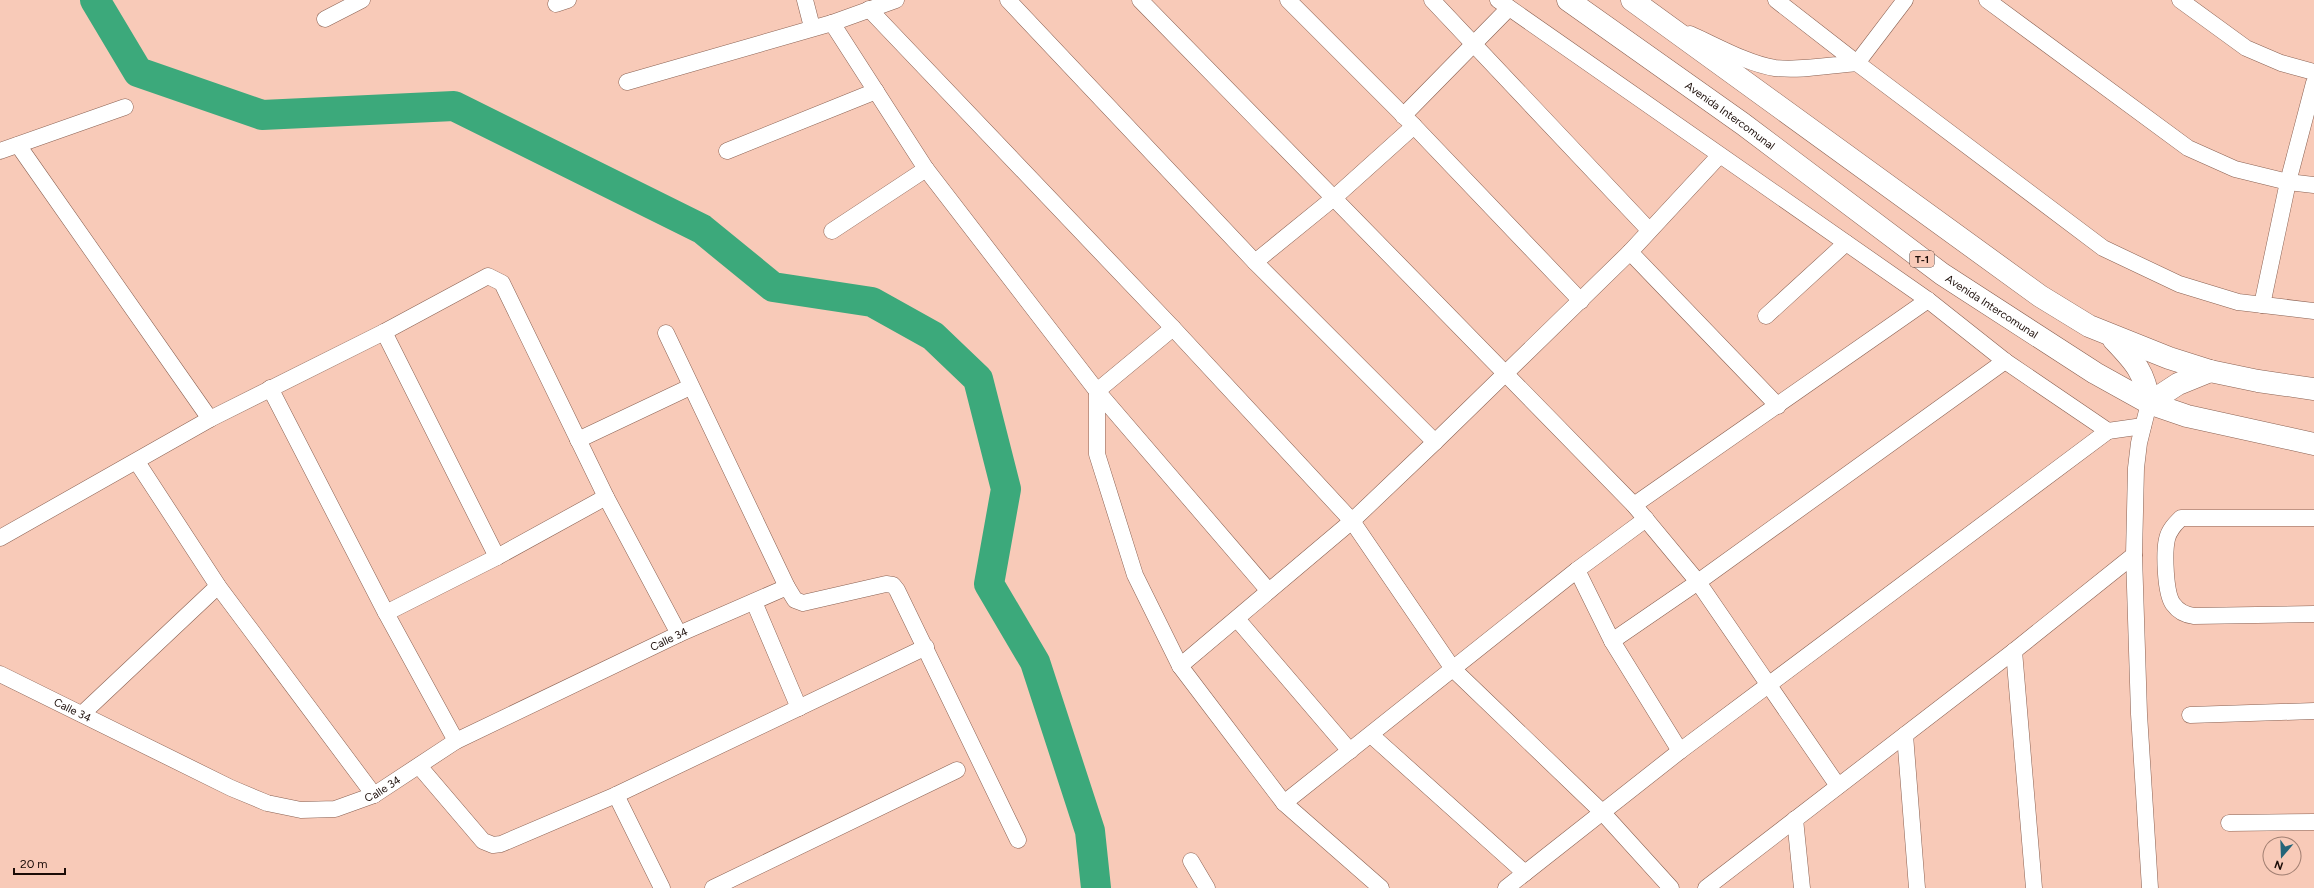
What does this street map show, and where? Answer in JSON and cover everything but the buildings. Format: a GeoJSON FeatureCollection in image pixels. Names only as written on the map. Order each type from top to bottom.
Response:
{"type":"FeatureCollection","features":[{"type":"Feature","properties":{"kind":"main road","name":"Avenida Intercomunal"},"geometry":{"type":"LineString","coordinates":[[1568,0],[1743,124],[1942,274],[2095,373],[2149,402],[2187,416],[2314,444]]}},
{"type":"Feature","properties":{"kind":"main road"},"geometry":{"type":"LineString","coordinates":[[1632,0],[1670,26],[2040,296],[2109,335],[2210,371],[2258,381],[2314,389]]}},
{"type":"Feature","properties":{"kind":"main road"},"geometry":{"type":"LineString","coordinates":[[2109,335],[2138,366],[2144,378],[2149,402],[2178,384],[2210,371]]}},
{"type":"Feature","properties":{"kind":"street"},"geometry":{"type":"LineString","coordinates":[[325,19],[362,0]]}},
{"type":"Feature","properties":{"kind":"street"},"geometry":{"type":"LineString","coordinates":[[805,0],[812,27]]}},
{"type":"Feature","properties":{"kind":"street"},"geometry":{"type":"LineString","coordinates":[[627,82],[812,27],[832,23],[896,0]]}},
{"type":"Feature","properties":{"kind":"street"},"geometry":{"type":"LineString","coordinates":[[1008,0],[1256,262],[1435,442]]}},
{"type":"Feature","properties":{"kind":"street"},"geometry":{"type":"LineString","coordinates":[[1140,0],[1335,197],[1634,505],[1698,582],[1838,786]]}},
{"type":"Feature","properties":{"kind":"street"},"geometry":{"type":"LineString","coordinates":[[1288,0],[1408,121],[1581,301]]}},
{"type":"Feature","properties":{"kind":"street"},"geometry":{"type":"LineString","coordinates":[[1432,0],[1649,230]]}},
{"type":"Feature","properties":{"kind":"street"},"geometry":{"type":"LineString","coordinates":[[1776,0],[1857,63],[2103,248],[2179,284],[2238,302],[2314,311]]}},
{"type":"Feature","properties":{"kind":"street"},"geometry":{"type":"LineString","coordinates":[[1670,26],[1750,60],[1774,68],[1799,68],[1857,63],[1905,0]]}},
{"type":"Feature","properties":{"kind":"street"},"geometry":{"type":"LineString","coordinates":[[1987,0],[2188,148],[2235,169],[2288,182],[2314,185]]}},
{"type":"Feature","properties":{"kind":"street"},"geometry":{"type":"LineString","coordinates":[[2180,0],[2246,48],[2281,63],[2314,72]]}},
{"type":"Feature","properties":{"kind":"street"},"geometry":{"type":"LineString","coordinates":[[1256,262],[1335,197],[1408,121],[1474,45],[1504,4],[1719,156],[1928,300],[2005,361],[2108,431]]}},
{"type":"Feature","properties":{"kind":"street"},"geometry":{"type":"LineString","coordinates":[[869,9],[1172,328],[1352,521],[1452,669],[1603,813],[1671,888]]}},
{"type":"Feature","properties":{"kind":"street"},"geometry":{"type":"LineString","coordinates":[[832,23],[926,168],[1097,391],[1268,590]]}},
{"type":"Feature","properties":{"kind":"street"},"geometry":{"type":"LineString","coordinates":[[2262,305],[2288,182],[2314,83]]}},
{"type":"Feature","properties":{"kind":"street"},"geometry":{"type":"LineString","coordinates":[[727,152],[876,91]]}},
{"type":"Feature","properties":{"kind":"street"},"geometry":{"type":"LineString","coordinates":[[0,151],[125,107]]}},
{"type":"Feature","properties":{"kind":"street"},"geometry":{"type":"LineString","coordinates":[[18,145],[210,419]]}},
{"type":"Feature","properties":{"kind":"street"},"geometry":{"type":"LineString","coordinates":[[1180,666],[1237,619],[1268,590],[1352,521],[1581,301],[1630,252],[1719,156]]}},
{"type":"Feature","properties":{"kind":"street"},"geometry":{"type":"LineString","coordinates":[[832,231],[926,168]]}},
{"type":"Feature","properties":{"kind":"street"},"geometry":{"type":"LineString","coordinates":[[1766,316],[1846,243]]}},
{"type":"Feature","properties":{"kind":"street"},"geometry":{"type":"LineString","coordinates":[[1630,252],[1778,406]]}},
{"type":"Feature","properties":{"kind":"street"},"geometry":{"type":"LineString","coordinates":[[0,538],[137,462],[210,419],[384,332],[488,276],[502,283],[606,497],[679,634]]}},
{"type":"Feature","properties":{"kind":"street"},"geometry":{"type":"LineString","coordinates":[[1634,505],[1928,300]]}},
{"type":"Feature","properties":{"kind":"street"},"geometry":{"type":"LineString","coordinates":[[1172,328],[1097,391],[1097,454],[1135,575],[1180,666],[1284,803],[1381,888]]}},
{"type":"Feature","properties":{"kind":"street"},"geometry":{"type":"LineString","coordinates":[[384,332],[496,557]]}},
{"type":"Feature","properties":{"kind":"street"},"geometry":{"type":"LineString","coordinates":[[666,333],[690,387],[787,587],[796,600],[803,603],[886,584],[893,585],[926,647],[1018,840]]}},
{"type":"Feature","properties":{"kind":"street"},"geometry":{"type":"LineString","coordinates":[[1612,641],[1698,582],[2005,361]]}},
{"type":"Feature","properties":{"kind":"street"},"geometry":{"type":"LineString","coordinates":[[578,440],[690,387]]}},
{"type":"Feature","properties":{"kind":"street"},"geometry":{"type":"LineString","coordinates":[[270,388],[386,613],[456,741]]}},
{"type":"Feature","properties":{"kind":"street"},"geometry":{"type":"LineString","coordinates":[[2149,402],[2143,426],[2136,468],[2134,555],[2139,714],[2150,888]]}},
{"type":"Feature","properties":{"kind":"street"},"geometry":{"type":"LineString","coordinates":[[1506,888],[1680,751],[2108,431],[2143,426]]}},
{"type":"Feature","properties":{"kind":"street"},"geometry":{"type":"LineString","coordinates":[[137,462],[218,586],[374,794]]}},
{"type":"Feature","properties":{"kind":"street"},"geometry":{"type":"LineString","coordinates":[[386,613],[496,557],[606,497]]}},
{"type":"Feature","properties":{"kind":"street"},"geometry":{"type":"LineString","coordinates":[[2314,518],[2181,518],[2171,529],[2166,547],[2169,595],[2177,610],[2188,615],[2314,614]]}},
{"type":"Feature","properties":{"kind":"street"},"geometry":{"type":"LineString","coordinates":[[1284,803],[1577,570],[1646,519]]}},
{"type":"Feature","properties":{"kind":"street"},"geometry":{"type":"LineString","coordinates":[[1706,888],[2014,651],[2134,555]]}},
{"type":"Feature","properties":{"kind":"street"},"geometry":{"type":"LineString","coordinates":[[1577,570],[1612,641],[1680,751]]}},
{"type":"Feature","properties":{"kind":"street"},"geometry":{"type":"LineString","coordinates":[[82,714],[218,586]]}},
{"type":"Feature","properties":{"kind":"street","name":"Calle 34"},"geometry":{"type":"LineString","coordinates":[[0,674],[231,788],[267,803],[301,810],[335,809],[374,794],[456,741],[679,634],[787,587]]}},
{"type":"Feature","properties":{"kind":"street"},"geometry":{"type":"LineString","coordinates":[[754,602],[799,708]]}},
{"type":"Feature","properties":{"kind":"street"},"geometry":{"type":"LineString","coordinates":[[1237,619],[1350,751]]}},
{"type":"Feature","properties":{"kind":"street"},"geometry":{"type":"LineString","coordinates":[[419,766],[483,841],[493,845],[502,844],[616,795],[926,647]]}},
{"type":"Feature","properties":{"kind":"street"},"geometry":{"type":"LineString","coordinates":[[2014,651],[2034,888]]}},
{"type":"Feature","properties":{"kind":"street"},"geometry":{"type":"LineString","coordinates":[[2190,715],[2314,711]]}},
{"type":"Feature","properties":{"kind":"street"},"geometry":{"type":"LineString","coordinates":[[1371,735],[1525,873]]}},
{"type":"Feature","properties":{"kind":"street"},"geometry":{"type":"LineString","coordinates":[[1905,735],[1917,888]]}},
{"type":"Feature","properties":{"kind":"street"},"geometry":{"type":"LineString","coordinates":[[713,888],[957,770]]}},
{"type":"Feature","properties":{"kind":"street"},"geometry":{"type":"LineString","coordinates":[[616,795],[662,888]]}},
{"type":"Feature","properties":{"kind":"street"},"geometry":{"type":"LineString","coordinates":[[1795,819],[1802,888]]}},
{"type":"Feature","properties":{"kind":"street"},"geometry":{"type":"LineString","coordinates":[[2228,823],[2314,822]]}},
{"type":"Feature","properties":{"kind":"street"},"geometry":{"type":"LineString","coordinates":[[1191,862],[1207,888]]}},
{"type":"Feature","properties":{"kind":"waterway"},"geometry":{"type":"LineString","coordinates":[[95,0],[138,72],[262,115],[454,106],[702,229],[773,287],[872,302],[933,336],[978,379],[1006,489],[989,584],[1035,662],[1090,831],[1096,888]]}}]}
